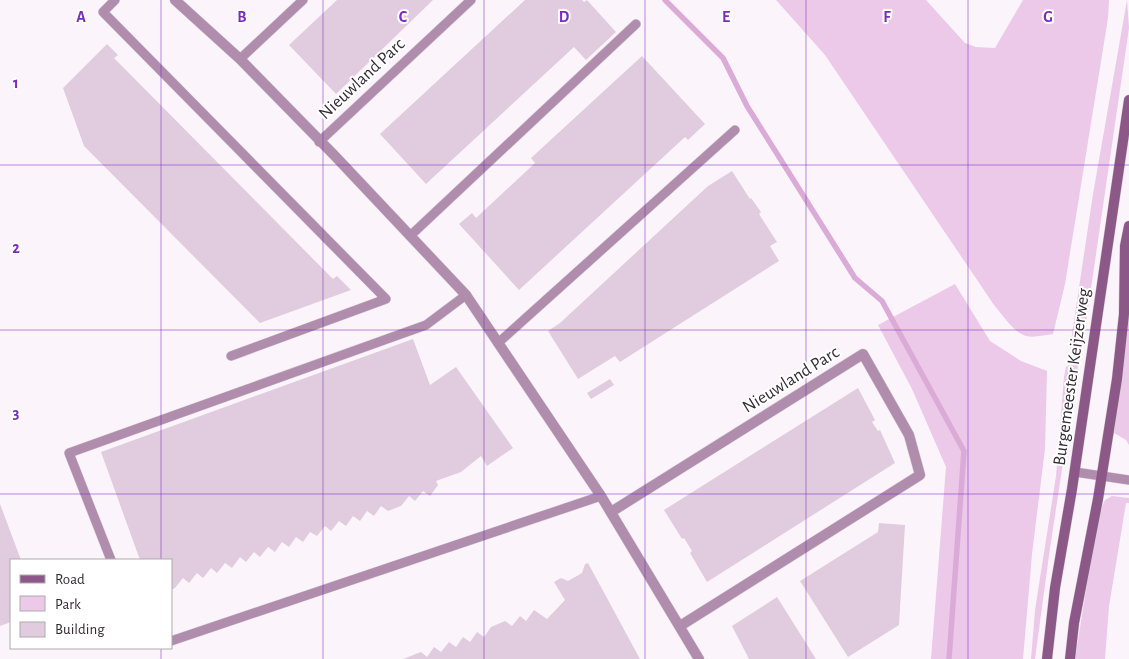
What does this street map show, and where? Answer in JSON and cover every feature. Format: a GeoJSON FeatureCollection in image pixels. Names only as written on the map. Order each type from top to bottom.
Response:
{"type":"FeatureCollection","features":[{"type":"Feature","properties":{"kind":"main road","name":"Burgemeester Keijzerweg"},"geometry":{"type":"LineString","coordinates":[[1047,659],[1055,588],[1075,472],[1129,100]]}},
{"type":"Feature","properties":{"kind":"main road"},"geometry":{"type":"LineString","coordinates":[[1070,659],[1074,624],[1102,478],[1117,379],[1124,314],[1125,246],[1129,226]]}},
{"type":"Feature","properties":{"kind":"street","name":"Nieuwland Parc"},"geometry":{"type":"LineString","coordinates":[[175,0],[240,58],[466,295],[601,496],[699,659]]}},
{"type":"Feature","properties":{"kind":"street","name":"Nieuwland Parc"},"geometry":{"type":"LineString","coordinates":[[611,512],[863,354],[908,435],[920,475],[680,626]]}},
{"type":"Feature","properties":{"kind":"lane"},"geometry":{"type":"LineString","coordinates":[[115,0],[103,12],[386,299],[231,356]]}},
{"type":"Feature","properties":{"kind":"lane"},"geometry":{"type":"LineString","coordinates":[[240,58],[303,0]]}},
{"type":"Feature","properties":{"kind":"lane","name":"Nieuwland Parc"},"geometry":{"type":"LineString","coordinates":[[319,142],[471,0]]}},
{"type":"Feature","properties":{"kind":"lane"},"geometry":{"type":"LineString","coordinates":[[410,236],[636,24]]}},
{"type":"Feature","properties":{"kind":"lane"},"geometry":{"type":"LineString","coordinates":[[498,344],[736,130]]}},
{"type":"Feature","properties":{"kind":"lane"},"geometry":{"type":"LineString","coordinates":[[111,559],[69,453],[426,325],[466,295]]}},
{"type":"Feature","properties":{"kind":"lane"},"geometry":{"type":"LineString","coordinates":[[1075,472],[1102,478],[1129,480]]}},
{"type":"Feature","properties":{"kind":"lane"},"geometry":{"type":"LineString","coordinates":[[172,641],[601,496]]}},
{"type":"Feature","properties":{"kind":"green space"},"geometry":{"type":"Polygon","coordinates":[[[776,0],[926,0],[965,43],[976,47],[995,48],[1023,0],[1109,0],[1108,18],[1065,284],[1053,334],[1036,337],[1026,336],[1017,331],[1004,318],[825,55],[776,0]]]}},
{"type":"Feature","properties":{"kind":"green space"},"geometry":{"type":"Polygon","coordinates":[[[1127,0],[1129,28],[1082,350],[1071,341],[1093,194],[1127,0]]]}},
{"type":"Feature","properties":{"kind":"green space"},"geometry":{"type":"Polygon","coordinates":[[[955,284],[990,341],[1021,361],[1047,371],[1045,449],[1032,554],[1023,659],[931,659],[946,467],[912,389],[878,325],[955,284]]]}},
{"type":"Feature","properties":{"kind":"green space"},"geometry":{"type":"Polygon","coordinates":[[[1129,316],[1129,445],[1126,440],[1114,433],[1129,316]]]}},
{"type":"Feature","properties":{"kind":"green space"},"geometry":{"type":"Polygon","coordinates":[[[1072,364],[1078,365],[1035,659],[1031,659],[1035,610],[1056,476],[1064,377],[1066,367],[1072,364]]]}},
{"type":"Feature","properties":{"kind":"green space"},"geometry":{"type":"Polygon","coordinates":[[[1112,496],[1129,498],[1129,503],[1126,503],[1109,606],[1105,659],[1075,659],[1095,533],[1105,500],[1112,496]]]}},
{"type":"Feature","properties":{"kind":"building"},"geometry":{"type":"Polygon","coordinates":[[[337,0],[433,0],[336,94],[289,45],[337,0]]]}},
{"type":"Feature","properties":{"kind":"building"},"geometry":{"type":"Polygon","coordinates":[[[525,0],[582,0],[584,2],[587,0],[616,32],[586,60],[574,47],[426,184],[380,134],[525,0]]]}},
{"type":"Feature","properties":{"kind":"building"},"geometry":{"type":"Polygon","coordinates":[[[107,44],[118,55],[114,58],[333,279],[337,276],[351,290],[260,323],[84,146],[63,88],[107,44]]]}},
{"type":"Feature","properties":{"kind":"building"},"geometry":{"type":"Polygon","coordinates":[[[642,56],[705,124],[688,140],[685,137],[519,290],[459,224],[472,213],[476,218],[535,163],[531,158],[642,56]]]}},
{"type":"Feature","properties":{"kind":"building"},"geometry":{"type":"Polygon","coordinates":[[[732,171],[761,212],[759,214],[777,242],[770,246],[779,261],[620,362],[615,356],[578,379],[548,331],[560,323],[708,186],[732,171]]]}},
{"type":"Feature","properties":{"kind":"building"},"geometry":{"type":"Polygon","coordinates":[[[413,339],[430,385],[456,367],[513,448],[487,466],[481,456],[461,472],[436,481],[438,485],[430,496],[423,491],[415,501],[409,496],[401,506],[388,511],[381,506],[374,516],[367,511],[360,521],[353,516],[346,526],[339,521],[331,531],[325,526],[317,536],[310,532],[303,542],[296,537],[289,547],[282,542],[275,552],[268,547],[260,557],[254,552],[246,562],[240,557],[232,568],[225,563],[217,573],[211,568],[203,578],[197,573],[189,583],[183,578],[172,590],[172,559],[140,559],[101,452],[413,339]]]}},
{"type":"Feature","properties":{"kind":"building"},"geometry":{"type":"Polygon","coordinates":[[[610,379],[614,385],[591,399],[587,393],[610,379]]]}},
{"type":"Feature","properties":{"kind":"building"},"geometry":{"type":"Polygon","coordinates":[[[858,388],[875,420],[872,422],[878,431],[880,430],[895,463],[707,582],[690,553],[692,551],[664,510],[858,388]]]}},
{"type":"Feature","properties":{"kind":"building"},"geometry":{"type":"Polygon","coordinates":[[[0,504],[21,559],[10,559],[10,622],[0,626],[0,504]]]}},
{"type":"Feature","properties":{"kind":"building"},"geometry":{"type":"Polygon","coordinates":[[[879,523],[905,525],[899,625],[848,657],[800,581],[878,532],[879,523]]]}},
{"type":"Feature","properties":{"kind":"building"},"geometry":{"type":"Polygon","coordinates":[[[588,563],[640,659],[403,659],[421,652],[427,657],[434,647],[441,652],[449,642],[456,647],[463,637],[470,642],[477,632],[484,637],[491,627],[505,621],[512,626],[520,616],[526,621],[534,610],[547,619],[565,600],[554,582],[561,578],[568,581],[582,573],[585,564],[588,563]]]}},
{"type":"Feature","properties":{"kind":"building"},"geometry":{"type":"Polygon","coordinates":[[[777,597],[816,659],[749,659],[732,626],[777,597]]]}},
{"type":"Feature","properties":{"kind":"waterway"},"geometry":{"type":"LineString","coordinates":[[665,0],[723,58],[747,106],[855,278],[882,301],[964,451],[949,659]]}}]}
